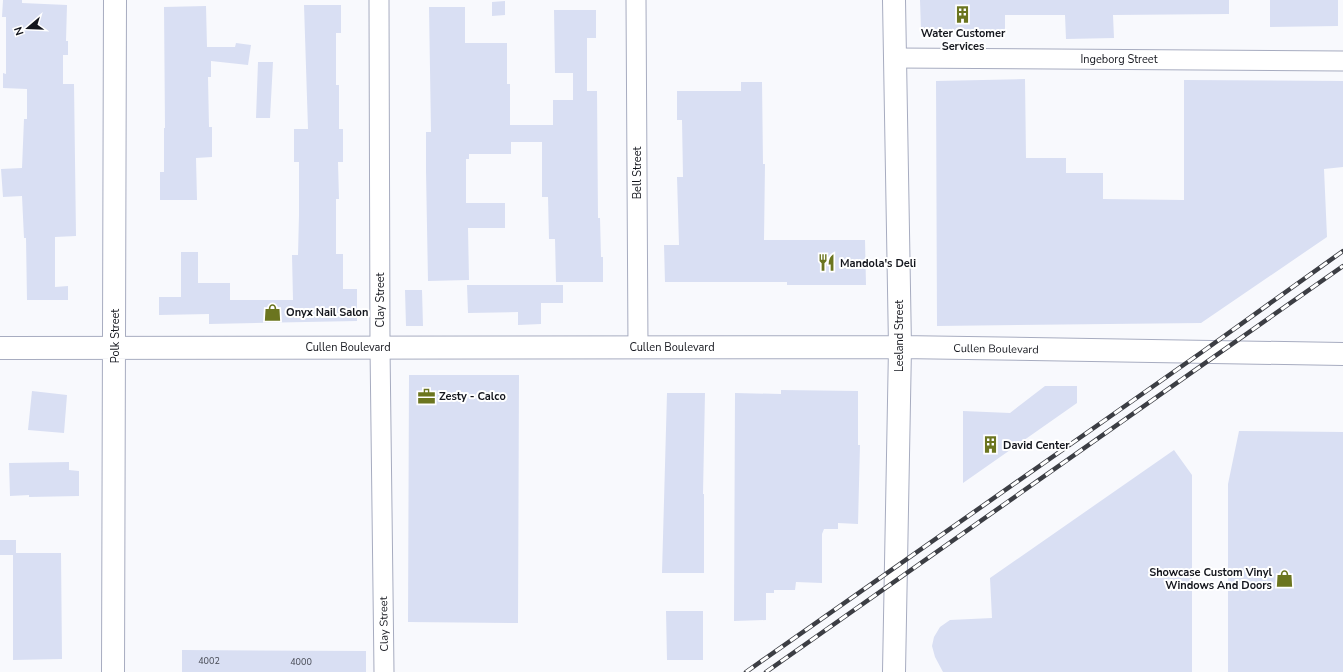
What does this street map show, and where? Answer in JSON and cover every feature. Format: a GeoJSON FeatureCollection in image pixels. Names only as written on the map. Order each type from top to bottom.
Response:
{"type":"FeatureCollection","features":[{"type":"Feature","properties":{"kind":"main road","name":"Polk Street"},"geometry":{"type":"LineString","coordinates":[[113,672],[115,0]]}},
{"type":"Feature","properties":{"kind":"main road","name":"Leeland Street"},"geometry":{"type":"LineString","coordinates":[[894,0],[900,347],[894,672]]}},
{"type":"Feature","properties":{"kind":"main road","name":"Cullen Boulevard"},"geometry":{"type":"LineString","coordinates":[[0,348],[900,347],[1343,354]]}},
{"type":"Feature","properties":{"kind":"street","name":"Clay Street"},"geometry":{"type":"LineString","coordinates":[[379,0],[380,347],[384,672]]}},
{"type":"Feature","properties":{"kind":"street","name":"Bell Street"},"geometry":{"type":"LineString","coordinates":[[636,0],[638,347]]}},
{"type":"Feature","properties":{"kind":"street","name":"Ingeborg Street"},"geometry":{"type":"LineString","coordinates":[[895,58],[1343,61]]}},
{"type":"Feature","properties":{"kind":"building"},"geometry":{"type":"Polygon","coordinates":[[[3,0],[22,0],[22,3],[67,5],[66,41],[68,41],[68,55],[63,55],[63,84],[74,84],[76,236],[55,237],[55,287],[68,286],[68,300],[27,300],[26,238],[24,238],[22,196],[3,197],[1,169],[22,168],[24,119],[27,119],[27,89],[3,88],[3,73],[6,74],[6,17],[2,17],[3,0]]]}},
{"type":"Feature","properties":{"kind":"building"},"geometry":{"type":"Polygon","coordinates":[[[920,0],[1229,0],[1229,14],[1113,15],[1114,38],[1066,39],[1065,15],[1005,15],[1005,30],[921,30],[920,0]]]}},
{"type":"Feature","properties":{"kind":"building"},"geometry":{"type":"Polygon","coordinates":[[[1270,0],[1338,0],[1338,26],[1270,27],[1270,0]]]}},
{"type":"Feature","properties":{"kind":"building"},"geometry":{"type":"Polygon","coordinates":[[[505,1],[505,15],[492,16],[492,2],[505,1]]]}},
{"type":"Feature","properties":{"kind":"building"},"geometry":{"type":"Polygon","coordinates":[[[304,5],[341,5],[341,33],[336,33],[336,85],[339,85],[339,129],[343,129],[343,162],[338,162],[339,199],[336,199],[336,254],[343,254],[343,289],[357,289],[357,321],[209,324],[209,314],[159,315],[159,297],[181,297],[181,252],[198,252],[198,283],[230,283],[230,300],[293,300],[292,255],[298,255],[299,215],[299,162],[294,162],[294,129],[308,129],[304,5]]]}},
{"type":"Feature","properties":{"kind":"building"},"geometry":{"type":"Polygon","coordinates":[[[206,6],[207,47],[235,47],[236,43],[251,45],[248,65],[211,61],[211,77],[208,77],[209,127],[212,127],[212,157],[196,158],[197,200],[160,200],[160,172],[164,172],[165,128],[164,7],[206,6]]]}},
{"type":"Feature","properties":{"kind":"building"},"geometry":{"type":"Polygon","coordinates":[[[429,7],[465,7],[465,43],[507,43],[507,84],[510,84],[510,125],[553,125],[553,100],[573,100],[573,73],[555,73],[554,10],[596,10],[596,38],[587,38],[587,91],[597,91],[598,218],[600,218],[603,282],[556,282],[555,239],[549,239],[548,197],[542,197],[542,142],[511,142],[511,154],[469,154],[469,159],[466,159],[466,203],[505,203],[505,228],[468,228],[469,280],[428,281],[426,132],[431,132],[429,7]]]}},
{"type":"Feature","properties":{"kind":"building"},"geometry":{"type":"Polygon","coordinates":[[[258,62],[273,62],[270,118],[256,118],[258,62]]]}},
{"type":"Feature","properties":{"kind":"building"},"geometry":{"type":"Polygon","coordinates":[[[1025,79],[1026,158],[1066,158],[1066,173],[1103,173],[1103,199],[1184,200],[1184,80],[1343,81],[1343,167],[1324,169],[1327,237],[1201,323],[937,326],[936,81],[1025,79]]]}},
{"type":"Feature","properties":{"kind":"building"},"geometry":{"type":"Polygon","coordinates":[[[741,82],[762,82],[763,164],[765,164],[764,240],[865,240],[866,285],[787,285],[787,282],[665,282],[664,245],[679,245],[677,177],[683,177],[682,120],[677,120],[677,91],[741,91],[741,82]]]}},
{"type":"Feature","properties":{"kind":"building"},"geometry":{"type":"Polygon","coordinates":[[[467,285],[563,285],[563,303],[541,303],[541,324],[518,325],[518,312],[468,313],[467,285]]]}},
{"type":"Feature","properties":{"kind":"building"},"geometry":{"type":"Polygon","coordinates":[[[405,290],[422,290],[423,326],[406,326],[405,290]]]}},
{"type":"Feature","properties":{"kind":"building"},"geometry":{"type":"Polygon","coordinates":[[[409,375],[519,375],[518,623],[408,622],[409,375]]]}},
{"type":"Feature","properties":{"kind":"building","name":"David Center"},"geometry":{"type":"Polygon","coordinates":[[[1045,386],[1077,386],[1077,403],[963,483],[963,411],[1010,413],[1045,386]]]}},
{"type":"Feature","properties":{"kind":"building"},"geometry":{"type":"Polygon","coordinates":[[[781,390],[858,391],[858,445],[860,445],[858,524],[838,523],[838,529],[824,529],[822,534],[822,583],[796,582],[795,590],[774,590],[774,593],[766,593],[766,620],[734,621],[735,393],[781,394],[781,390]]]}},
{"type":"Feature","properties":{"kind":"building"},"geometry":{"type":"Polygon","coordinates":[[[32,391],[67,395],[64,433],[28,430],[32,391]]]}},
{"type":"Feature","properties":{"kind":"building"},"geometry":{"type":"Polygon","coordinates":[[[667,393],[705,393],[703,494],[704,573],[662,573],[667,393]]]}},
{"type":"Feature","properties":{"kind":"building","name":"Showcase Custom Vinyl Windows And Doors"},"geometry":{"type":"Polygon","coordinates":[[[1239,431],[1343,432],[1343,672],[1228,672],[1228,484],[1239,431]]]}},
{"type":"Feature","properties":{"kind":"building"},"geometry":{"type":"Polygon","coordinates":[[[1174,450],[1192,475],[1192,672],[943,672],[935,657],[932,646],[934,637],[940,627],[950,620],[992,618],[990,578],[1174,450]]]}},
{"type":"Feature","properties":{"kind":"building"},"geometry":{"type":"Polygon","coordinates":[[[69,462],[69,470],[79,471],[79,496],[10,496],[9,463],[69,462]]]}},
{"type":"Feature","properties":{"kind":"building"},"geometry":{"type":"Polygon","coordinates":[[[0,540],[16,540],[16,553],[61,553],[62,659],[13,660],[13,555],[0,555],[0,540]]]}},
{"type":"Feature","properties":{"kind":"building"},"geometry":{"type":"Polygon","coordinates":[[[666,611],[703,611],[703,660],[667,660],[666,611]]]}},
{"type":"Feature","properties":{"kind":"building"},"geometry":{"type":"Polygon","coordinates":[[[182,650],[366,651],[366,672],[182,672],[182,650]]]}},
{"type":"Feature","properties":{"kind":"railway"},"geometry":{"type":"LineString","coordinates":[[746,672],[1202,352],[1343,251]]}},
{"type":"Feature","properties":{"kind":"railway"},"geometry":{"type":"LineString","coordinates":[[766,672],[1343,266]]}},
{"type":"Feature","properties":{"kind":"place","name":"Water Customer Services"},"geometry":{"type":"Point","coordinates":[963,15]}},
{"type":"Feature","properties":{"kind":"place","name":"Mandola's Deli"},"geometry":{"type":"Point","coordinates":[827,263]}},
{"type":"Feature","properties":{"kind":"place","name":"Onyx Nail Salon"},"geometry":{"type":"Point","coordinates":[273,312]}},
{"type":"Feature","properties":{"kind":"place","name":"Zesty - Calco"},"geometry":{"type":"Point","coordinates":[426,396]}},
{"type":"Feature","properties":{"kind":"place","name":"David Center"},"geometry":{"type":"Point","coordinates":[990,445]}},
{"type":"Feature","properties":{"kind":"place","name":"Showcase Custom Vinyl Windows And Doors"},"geometry":{"type":"Point","coordinates":[1285,578]}}]}
